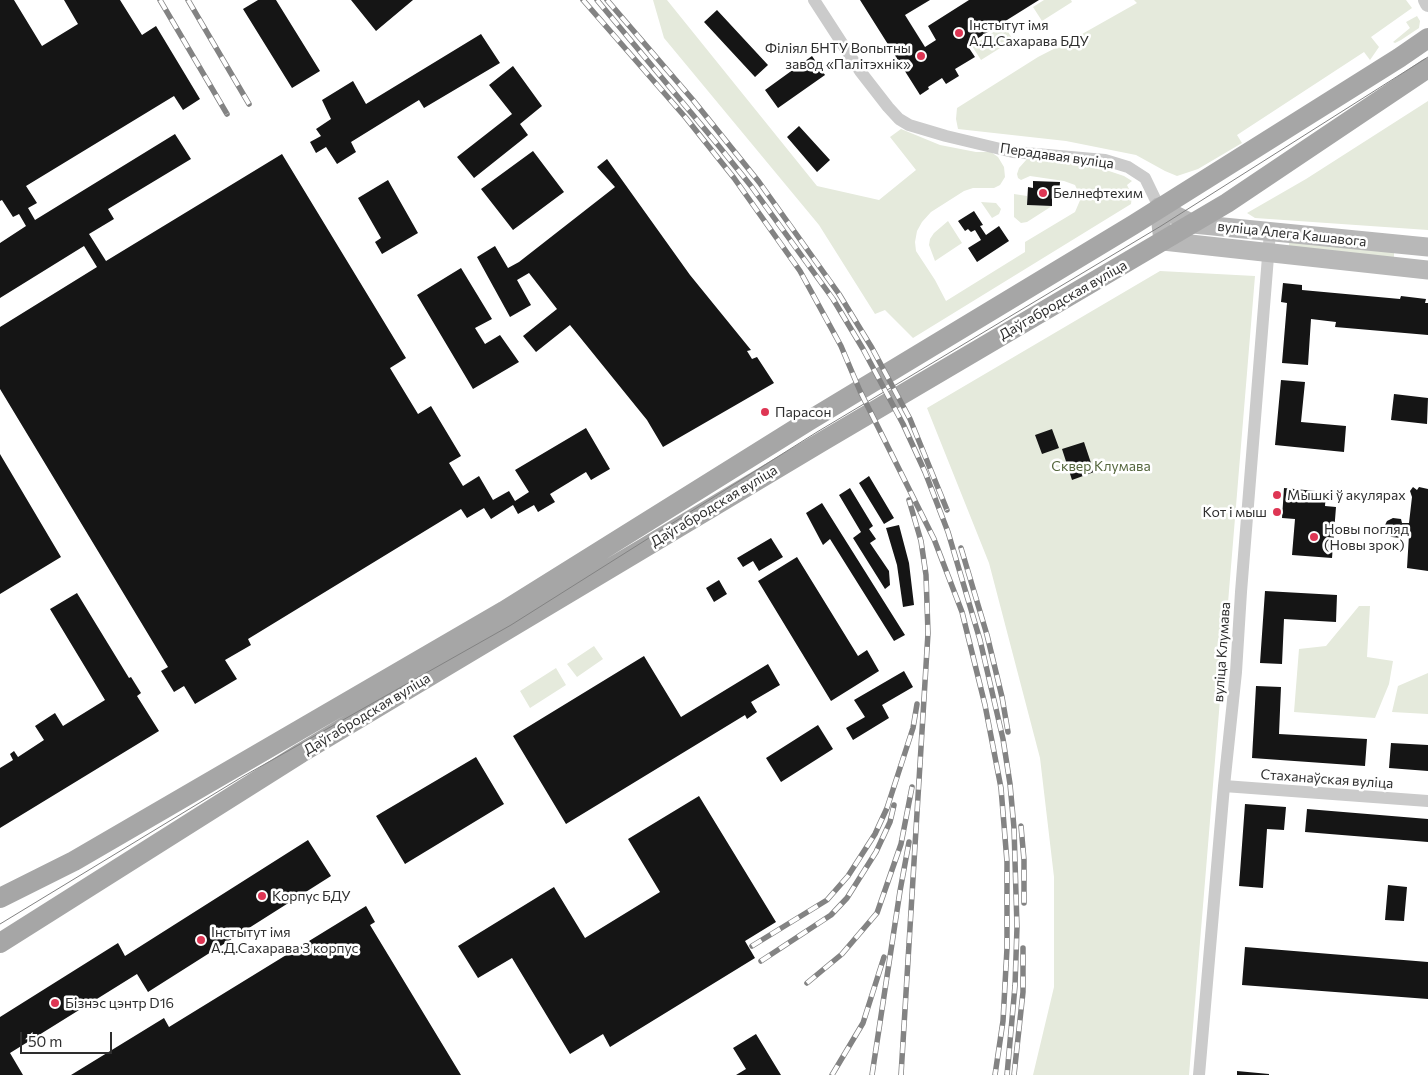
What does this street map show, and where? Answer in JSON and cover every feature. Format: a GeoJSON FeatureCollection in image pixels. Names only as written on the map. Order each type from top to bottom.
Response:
{"type":"FeatureCollection","features":[{"type":"Feature","properties":{"kind":"main road","name":"Даўгабродская вуліца"},"geometry":{"type":"LineString","coordinates":[[0,898],[74,861],[504,611],[810,420],[981,318],[1160,207],[1428,38]]}},
{"type":"Feature","properties":{"kind":"main road","name":"Даўгабродская вуліца"},"geometry":{"type":"LineString","coordinates":[[0,943],[301,753],[823,441],[1236,198],[1428,68]]}},
{"type":"Feature","properties":{"kind":"main road","name":"вуліца Алега Кашавога"},"geometry":{"type":"LineString","coordinates":[[1160,207],[1193,224],[1422,246]]}},
{"type":"Feature","properties":{"kind":"main road","name":"Перадавая вуліца"},"geometry":{"type":"LineString","coordinates":[[1160,207],[1163,241]]}},
{"type":"Feature","properties":{"kind":"main road","name":"вуліца Алега Кашавога"},"geometry":{"type":"LineString","coordinates":[[1163,241],[1421,269]]}},
{"type":"Feature","properties":{"kind":"main road"},"geometry":{"type":"LineString","coordinates":[[1421,269],[1422,246]]}},
{"type":"Feature","properties":{"kind":"street","name":"Перадавая вуліца"},"geometry":{"type":"LineString","coordinates":[[814,0],[860,70],[888,107],[899,119],[909,125],[1013,152],[1105,160],[1128,167],[1145,178],[1160,207]]}},
{"type":"Feature","properties":{"kind":"street"},"geometry":{"type":"LineString","coordinates":[[1426,0],[1428,4]]}},
{"type":"Feature","properties":{"kind":"street","name":"вуліца Клумава"},"geometry":{"type":"LineString","coordinates":[[1199,1075],[1224,786],[1236,672],[1270,232]]}},
{"type":"Feature","properties":{"kind":"street","name":"Стаханаўская вуліца"},"geometry":{"type":"LineString","coordinates":[[1224,786],[1428,801]]}},
{"type":"Feature","properties":{"kind":"green space"},"geometry":{"type":"Polygon","coordinates":[[[653,0],[667,0],[817,186],[879,200],[916,170],[890,137],[901,129],[940,145],[976,152],[991,152],[998,157],[1004,167],[1005,177],[1000,185],[994,188],[973,188],[964,191],[931,212],[917,231],[916,251],[946,301],[1025,252],[1025,242],[1075,212],[1081,198],[1075,185],[1064,181],[1030,176],[1021,180],[1018,178],[1019,168],[1027,159],[1076,164],[1124,176],[1132,181],[1127,185],[1132,195],[1131,204],[913,338],[885,310],[875,314],[819,225],[664,38],[653,0]]]}},
{"type":"Feature","properties":{"kind":"green space"},"geometry":{"type":"Polygon","coordinates":[[[1044,0],[1071,0],[1072,2],[1042,21],[1033,7],[1044,0]]]}},
{"type":"Feature","properties":{"kind":"green space"},"geometry":{"type":"Polygon","coordinates":[[[1134,0],[1406,0],[1412,8],[1371,37],[1379,47],[1370,60],[1364,52],[1237,135],[1242,143],[1198,169],[1177,176],[1136,155],[1066,141],[958,129],[956,119],[957,108],[1038,57],[1137,3],[1134,0]]]}},
{"type":"Feature","properties":{"kind":"green space"},"geometry":{"type":"Polygon","coordinates":[[[1417,16],[1420,21],[1419,28],[1401,40],[1393,42],[1410,28],[1406,22],[1417,16]]]}},
{"type":"Feature","properties":{"kind":"green space"},"geometry":{"type":"Polygon","coordinates":[[[1004,25],[1013,40],[981,60],[972,46],[1004,25]]]}},
{"type":"Feature","properties":{"kind":"green space"},"geometry":{"type":"Polygon","coordinates":[[[1428,101],[1428,230],[1255,218],[1247,213],[1306,179],[1428,101]]]}},
{"type":"Feature","properties":{"kind":"green space"},"geometry":{"type":"Polygon","coordinates":[[[1014,194],[1027,196],[1027,205],[1052,206],[1027,222],[1021,223],[1014,217],[1014,194]]]}},
{"type":"Feature","properties":{"kind":"green space"},"geometry":{"type":"Polygon","coordinates":[[[981,202],[996,203],[1001,209],[999,214],[992,218],[981,202]]]}},
{"type":"Feature","properties":{"kind":"green space"},"geometry":{"type":"Polygon","coordinates":[[[948,221],[962,243],[935,261],[929,245],[930,239],[948,221]]]}},
{"type":"Feature","properties":{"kind":"green space"},"geometry":{"type":"Polygon","coordinates":[[[1289,240],[1394,251],[1394,258],[1289,247],[1289,240]]]}},
{"type":"Feature","properties":{"kind":"green space","name":"Сквер Клумава"},"geometry":{"type":"Polygon","coordinates":[[[1160,271],[1255,276],[1189,1075],[1033,1075],[1054,987],[1054,877],[1040,758],[989,563],[927,408],[1160,271]]]}},
{"type":"Feature","properties":{"kind":"green space"},"geometry":{"type":"Polygon","coordinates":[[[1359,606],[1370,606],[1367,657],[1393,661],[1389,684],[1375,718],[1294,712],[1299,649],[1326,646],[1359,606]]]}},
{"type":"Feature","properties":{"kind":"green space"},"geometry":{"type":"Polygon","coordinates":[[[594,646],[603,659],[577,677],[567,664],[594,646]]]}},
{"type":"Feature","properties":{"kind":"green space"},"geometry":{"type":"Polygon","coordinates":[[[556,668],[566,685],[530,708],[520,691],[556,668]]]}},
{"type":"Feature","properties":{"kind":"green space"},"geometry":{"type":"Polygon","coordinates":[[[1428,673],[1428,714],[1392,712],[1398,686],[1428,673]]]}},
{"type":"Feature","properties":{"kind":"building"},"geometry":{"type":"Polygon","coordinates":[[[0,0],[14,0],[42,46],[78,24],[64,0],[120,0],[142,35],[156,26],[200,99],[183,110],[174,96],[26,186],[37,203],[28,208],[35,220],[175,134],[191,159],[108,209],[114,219],[89,234],[106,261],[282,154],[406,358],[390,368],[418,414],[431,406],[461,456],[449,463],[463,486],[479,476],[493,500],[509,491],[515,501],[529,492],[515,470],[586,428],[610,469],[591,480],[586,472],[550,494],[555,502],[538,512],[534,505],[518,514],[513,505],[491,519],[484,508],[467,518],[461,509],[248,639],[251,645],[225,660],[237,679],[195,704],[184,686],[174,692],[161,671],[168,667],[0,389],[0,327],[97,267],[84,246],[0,298],[0,243],[26,226],[19,214],[13,217],[2,200],[0,201],[0,0]]]}},
{"type":"Feature","properties":{"kind":"building"},"geometry":{"type":"Polygon","coordinates":[[[258,0],[276,0],[320,71],[292,88],[243,9],[258,0]]]}},
{"type":"Feature","properties":{"kind":"building"},"geometry":{"type":"Polygon","coordinates":[[[351,0],[413,0],[376,31],[351,0]]]}},
{"type":"Feature","properties":{"kind":"building"},"geometry":{"type":"Polygon","coordinates":[[[860,0],[930,0],[905,15],[925,47],[936,40],[928,26],[969,0],[1039,0],[967,45],[975,57],[955,69],[959,76],[946,84],[942,78],[920,95],[860,0]]]}},
{"type":"Feature","properties":{"kind":"building"},"geometry":{"type":"Polygon","coordinates":[[[717,10],[768,65],[755,77],[704,22],[717,10]]]}},
{"type":"Feature","properties":{"kind":"building"},"geometry":{"type":"Polygon","coordinates":[[[481,34],[500,63],[424,108],[419,100],[351,142],[356,152],[337,164],[326,147],[316,153],[310,142],[321,136],[316,129],[331,119],[322,100],[353,81],[366,104],[481,34]]]}},
{"type":"Feature","properties":{"kind":"building"},"geometry":{"type":"Polygon","coordinates":[[[812,56],[825,75],[778,108],[765,90],[812,56]]]}},
{"type":"Feature","properties":{"kind":"building"},"geometry":{"type":"Polygon","coordinates":[[[513,66],[542,106],[520,124],[528,135],[474,178],[457,157],[512,114],[489,85],[513,66]]]}},
{"type":"Feature","properties":{"kind":"building"},"geometry":{"type":"Polygon","coordinates":[[[799,126],[830,160],[817,172],[787,137],[799,126]]]}},
{"type":"Feature","properties":{"kind":"building"},"geometry":{"type":"Polygon","coordinates":[[[533,151],[564,192],[513,230],[481,189],[533,151]]]}},
{"type":"Feature","properties":{"kind":"building"},"geometry":{"type":"Polygon","coordinates":[[[607,159],[690,275],[751,350],[747,351],[752,359],[757,357],[774,383],[663,447],[647,420],[570,325],[536,352],[523,336],[557,309],[529,273],[517,280],[531,305],[510,317],[477,257],[495,246],[508,268],[519,262],[615,187],[597,167],[607,159]]]}},
{"type":"Feature","properties":{"kind":"building"},"geometry":{"type":"Polygon","coordinates":[[[388,180],[418,233],[382,254],[375,242],[381,238],[358,198],[388,180]]]}},
{"type":"Feature","properties":{"kind":"building","name":"Белнефтехим"},"geometry":{"type":"Polygon","coordinates":[[[1033,181],[1060,182],[1059,198],[1052,198],[1052,206],[1027,205],[1028,187],[1033,188],[1033,181]]]}},
{"type":"Feature","properties":{"kind":"building"},"geometry":{"type":"Polygon","coordinates":[[[974,211],[983,225],[980,226],[986,235],[999,226],[1009,241],[977,262],[968,248],[981,240],[975,230],[971,232],[968,229],[965,231],[958,221],[974,211]]]}},
{"type":"Feature","properties":{"kind":"building"},"geometry":{"type":"Polygon","coordinates":[[[461,268],[492,319],[475,328],[485,344],[500,335],[519,362],[473,389],[417,295],[461,268]]]}},
{"type":"Feature","properties":{"kind":"building"},"geometry":{"type":"Polygon","coordinates":[[[1283,283],[1302,285],[1302,290],[1400,299],[1401,296],[1426,299],[1425,303],[1428,303],[1428,335],[1335,327],[1336,322],[1311,319],[1308,365],[1282,363],[1287,303],[1281,302],[1283,283]]]}},
{"type":"Feature","properties":{"kind":"building"},"geometry":{"type":"Polygon","coordinates":[[[1281,380],[1305,382],[1301,422],[1346,426],[1344,452],[1275,445],[1281,380]]]}},
{"type":"Feature","properties":{"kind":"building"},"geometry":{"type":"Polygon","coordinates":[[[1394,394],[1428,398],[1427,424],[1391,420],[1394,394]]]}},
{"type":"Feature","properties":{"kind":"building"},"geometry":{"type":"Polygon","coordinates":[[[1052,429],[1059,448],[1042,454],[1035,435],[1052,429]]]}},
{"type":"Feature","properties":{"kind":"building"},"geometry":{"type":"Polygon","coordinates":[[[1084,442],[1094,472],[1072,480],[1062,449],[1084,442]]]}},
{"type":"Feature","properties":{"kind":"building"},"geometry":{"type":"Polygon","coordinates":[[[0,454],[61,557],[0,594],[0,454]]]}},
{"type":"Feature","properties":{"kind":"building"},"geometry":{"type":"Polygon","coordinates":[[[869,476],[894,518],[884,524],[859,483],[869,476]]]}},
{"type":"Feature","properties":{"kind":"building"},"geometry":{"type":"Polygon","coordinates":[[[1413,487],[1417,490],[1419,487],[1428,489],[1428,571],[1407,568],[1409,535],[1401,534],[1401,538],[1392,537],[1387,534],[1384,527],[1387,521],[1393,518],[1401,519],[1402,523],[1409,523],[1412,497],[1410,491],[1413,487]]]}},
{"type":"Feature","properties":{"kind":"building"},"geometry":{"type":"Polygon","coordinates":[[[850,488],[873,526],[869,529],[876,539],[870,543],[889,571],[890,585],[885,589],[853,538],[861,532],[839,495],[850,488]]]}},
{"type":"Feature","properties":{"kind":"building","name":"Новы погляд (Новы зрок)"},"geometry":{"type":"Polygon","coordinates":[[[1284,488],[1326,492],[1325,506],[1336,507],[1332,558],[1292,555],[1295,519],[1282,518],[1284,488]]]}},
{"type":"Feature","properties":{"kind":"building"},"geometry":{"type":"Polygon","coordinates":[[[822,503],[905,635],[894,641],[830,539],[823,545],[806,513],[822,503]]]}},
{"type":"Feature","properties":{"kind":"building"},"geometry":{"type":"Polygon","coordinates":[[[899,525],[909,563],[914,605],[903,607],[897,565],[886,528],[899,525]]]}},
{"type":"Feature","properties":{"kind":"building"},"geometry":{"type":"Polygon","coordinates":[[[771,538],[783,557],[759,571],[753,561],[743,567],[737,558],[771,538]]]}},
{"type":"Feature","properties":{"kind":"building"},"geometry":{"type":"Polygon","coordinates":[[[797,557],[858,656],[867,650],[879,671],[831,701],[758,581],[797,557]]]}},
{"type":"Feature","properties":{"kind":"building"},"geometry":{"type":"Polygon","coordinates":[[[719,580],[727,594],[714,602],[706,588],[719,580]]]}},
{"type":"Feature","properties":{"kind":"building"},"geometry":{"type":"Polygon","coordinates":[[[1265,591],[1337,595],[1336,622],[1284,619],[1282,664],[1260,663],[1265,591]]]}},
{"type":"Feature","properties":{"kind":"building"},"geometry":{"type":"Polygon","coordinates":[[[77,593],[129,678],[131,677],[141,693],[137,696],[159,731],[0,828],[0,768],[13,760],[10,754],[14,751],[18,757],[44,740],[35,726],[55,713],[63,726],[105,700],[50,609],[77,593]]]}},
{"type":"Feature","properties":{"kind":"building"},"geometry":{"type":"Polygon","coordinates":[[[644,656],[681,717],[768,664],[780,685],[751,702],[757,712],[747,719],[745,715],[566,824],[513,736],[644,656]]]}},
{"type":"Feature","properties":{"kind":"building"},"geometry":{"type":"Polygon","coordinates":[[[904,671],[913,687],[882,705],[889,718],[853,740],[846,728],[865,717],[854,700],[904,671]]]}},
{"type":"Feature","properties":{"kind":"building"},"geometry":{"type":"Polygon","coordinates":[[[1256,686],[1281,687],[1279,734],[1367,739],[1365,766],[1252,758],[1256,686]]]}},
{"type":"Feature","properties":{"kind":"building"},"geometry":{"type":"Polygon","coordinates":[[[818,725],[833,749],[781,782],[766,758],[818,725]]]}},
{"type":"Feature","properties":{"kind":"building"},"geometry":{"type":"Polygon","coordinates":[[[1391,743],[1428,745],[1428,771],[1389,768],[1391,743]]]}},
{"type":"Feature","properties":{"kind":"building"},"geometry":{"type":"Polygon","coordinates":[[[476,757],[504,804],[405,864],[376,816],[476,757]]]}},
{"type":"Feature","properties":{"kind":"building"},"geometry":{"type":"Polygon","coordinates":[[[699,796],[776,922],[745,941],[755,958],[610,1047],[603,1034],[570,1054],[512,958],[478,978],[458,946],[554,887],[585,938],[660,892],[628,839],[699,796]]]}},
{"type":"Feature","properties":{"kind":"building"},"geometry":{"type":"Polygon","coordinates":[[[1245,804],[1286,807],[1284,830],[1267,829],[1263,888],[1239,886],[1245,804]]]}},
{"type":"Feature","properties":{"kind":"building"},"geometry":{"type":"Polygon","coordinates":[[[1307,809],[1428,819],[1428,842],[1305,832],[1307,809]]]}},
{"type":"Feature","properties":{"kind":"building"},"geometry":{"type":"Polygon","coordinates":[[[308,840],[331,876],[148,992],[137,974],[10,1053],[23,1075],[0,1075],[0,1017],[118,943],[125,956],[308,840]]]}},
{"type":"Feature","properties":{"kind":"building"},"geometry":{"type":"Polygon","coordinates":[[[1388,885],[1407,887],[1404,921],[1385,920],[1388,885]]]}},
{"type":"Feature","properties":{"kind":"building"},"geometry":{"type":"Polygon","coordinates":[[[366,906],[375,922],[370,925],[461,1075],[71,1075],[164,1018],[169,1027],[366,906]]]}},
{"type":"Feature","properties":{"kind":"building"},"geometry":{"type":"Polygon","coordinates":[[[1245,947],[1428,962],[1428,999],[1242,985],[1245,947]]]}},
{"type":"Feature","properties":{"kind":"building"},"geometry":{"type":"Polygon","coordinates":[[[756,1034],[781,1075],[736,1075],[746,1069],[733,1048],[756,1034]]]}},
{"type":"Feature","properties":{"kind":"building"},"geometry":{"type":"Polygon","coordinates":[[[1237,1071],[1269,1074],[1269,1075],[1237,1075],[1237,1071]]]}},
{"type":"Feature","properties":{"kind":"tram line"},"geometry":{"type":"LineString","coordinates":[[0,924],[242,777],[511,625],[817,432],[1161,226],[1428,57]]}},
{"type":"Feature","properties":{"kind":"railway"},"geometry":{"type":"LineString","coordinates":[[160,0],[227,114]]}},
{"type":"Feature","properties":{"kind":"railway"},"geometry":{"type":"LineString","coordinates":[[188,0],[249,104]]}},
{"type":"Feature","properties":{"kind":"railway"},"geometry":{"type":"LineString","coordinates":[[583,0],[686,118],[734,178],[800,271],[841,346],[860,391],[934,539],[962,612],[985,705],[1001,788],[1007,862],[1007,948],[1003,1021],[995,1075]]}},
{"type":"Feature","properties":{"kind":"railway"},"geometry":{"type":"LineString","coordinates":[[597,0],[751,186],[833,299],[863,349],[903,424],[925,472],[948,532],[980,640],[1003,739],[1010,784],[1014,828],[1017,927],[1015,986],[1007,1075]]}},
{"type":"Feature","properties":{"kind":"railway"},"geometry":{"type":"LineString","coordinates":[[607,0],[693,100],[759,182],[839,294],[872,348],[910,419],[947,510]]}},
{"type":"Feature","properties":{"kind":"railway"},"geometry":{"type":"LineString","coordinates":[[901,1075],[928,633],[926,575],[921,541],[909,500]]}},
{"type":"Feature","properties":{"kind":"railway"},"geometry":{"type":"LineString","coordinates":[[961,548],[987,635],[1002,697],[1008,732]]}},
{"type":"Feature","properties":{"kind":"railway"},"geometry":{"type":"LineString","coordinates":[[752,946],[827,900],[848,876],[875,834],[887,808],[913,728],[917,704]]}},
{"type":"Feature","properties":{"kind":"railway"},"geometry":{"type":"LineString","coordinates":[[807,983],[842,954],[877,913],[901,844],[912,787]]}},
{"type":"Feature","properties":{"kind":"railway"},"geometry":{"type":"LineString","coordinates":[[761,961],[831,915],[847,898],[876,852],[890,822],[894,805]]}},
{"type":"Feature","properties":{"kind":"railway"},"geometry":{"type":"LineString","coordinates":[[1021,826],[1024,860],[1024,903]]}},
{"type":"Feature","properties":{"kind":"railway"},"geometry":{"type":"LineString","coordinates":[[872,1075],[909,842]]}},
{"type":"Feature","properties":{"kind":"railway"},"geometry":{"type":"LineString","coordinates":[[1014,1075],[1023,992],[1023,948]]}},
{"type":"Feature","properties":{"kind":"railway"},"geometry":{"type":"LineString","coordinates":[[832,1075],[863,1023],[884,957]]}},
{"type":"Feature","properties":{"kind":"place","name":"Інстытут імя А.Д.Сахарава БДУ"},"geometry":{"type":"Point","coordinates":[959,33]}},
{"type":"Feature","properties":{"kind":"place","name":"Філіял БНТУ Вопытны завод «Палітэхнік»"},"geometry":{"type":"Point","coordinates":[921,56]}},
{"type":"Feature","properties":{"kind":"place","name":"Белнефтехим"},"geometry":{"type":"Point","coordinates":[1043,193]}},
{"type":"Feature","properties":{"kind":"place","name":"Парасон"},"geometry":{"type":"Point","coordinates":[765,412]}},
{"type":"Feature","properties":{"kind":"place","name":"Мышкі ў акулярах"},"geometry":{"type":"Point","coordinates":[1277,495]}},
{"type":"Feature","properties":{"kind":"place","name":"Кот і мыш"},"geometry":{"type":"Point","coordinates":[1277,512]}},
{"type":"Feature","properties":{"kind":"place","name":"Новы погляд (Новы зрок)"},"geometry":{"type":"Point","coordinates":[1314,537]}},
{"type":"Feature","properties":{"kind":"place","name":"Корпус БДУ"},"geometry":{"type":"Point","coordinates":[262,896]}},
{"type":"Feature","properties":{"kind":"place","name":"Інстытут імя А.Д.Сахарава 3 корпус"},"geometry":{"type":"Point","coordinates":[201,940]}},
{"type":"Feature","properties":{"kind":"place","name":"Бізнэс цэнтр D16"},"geometry":{"type":"Point","coordinates":[55,1003]}}]}
